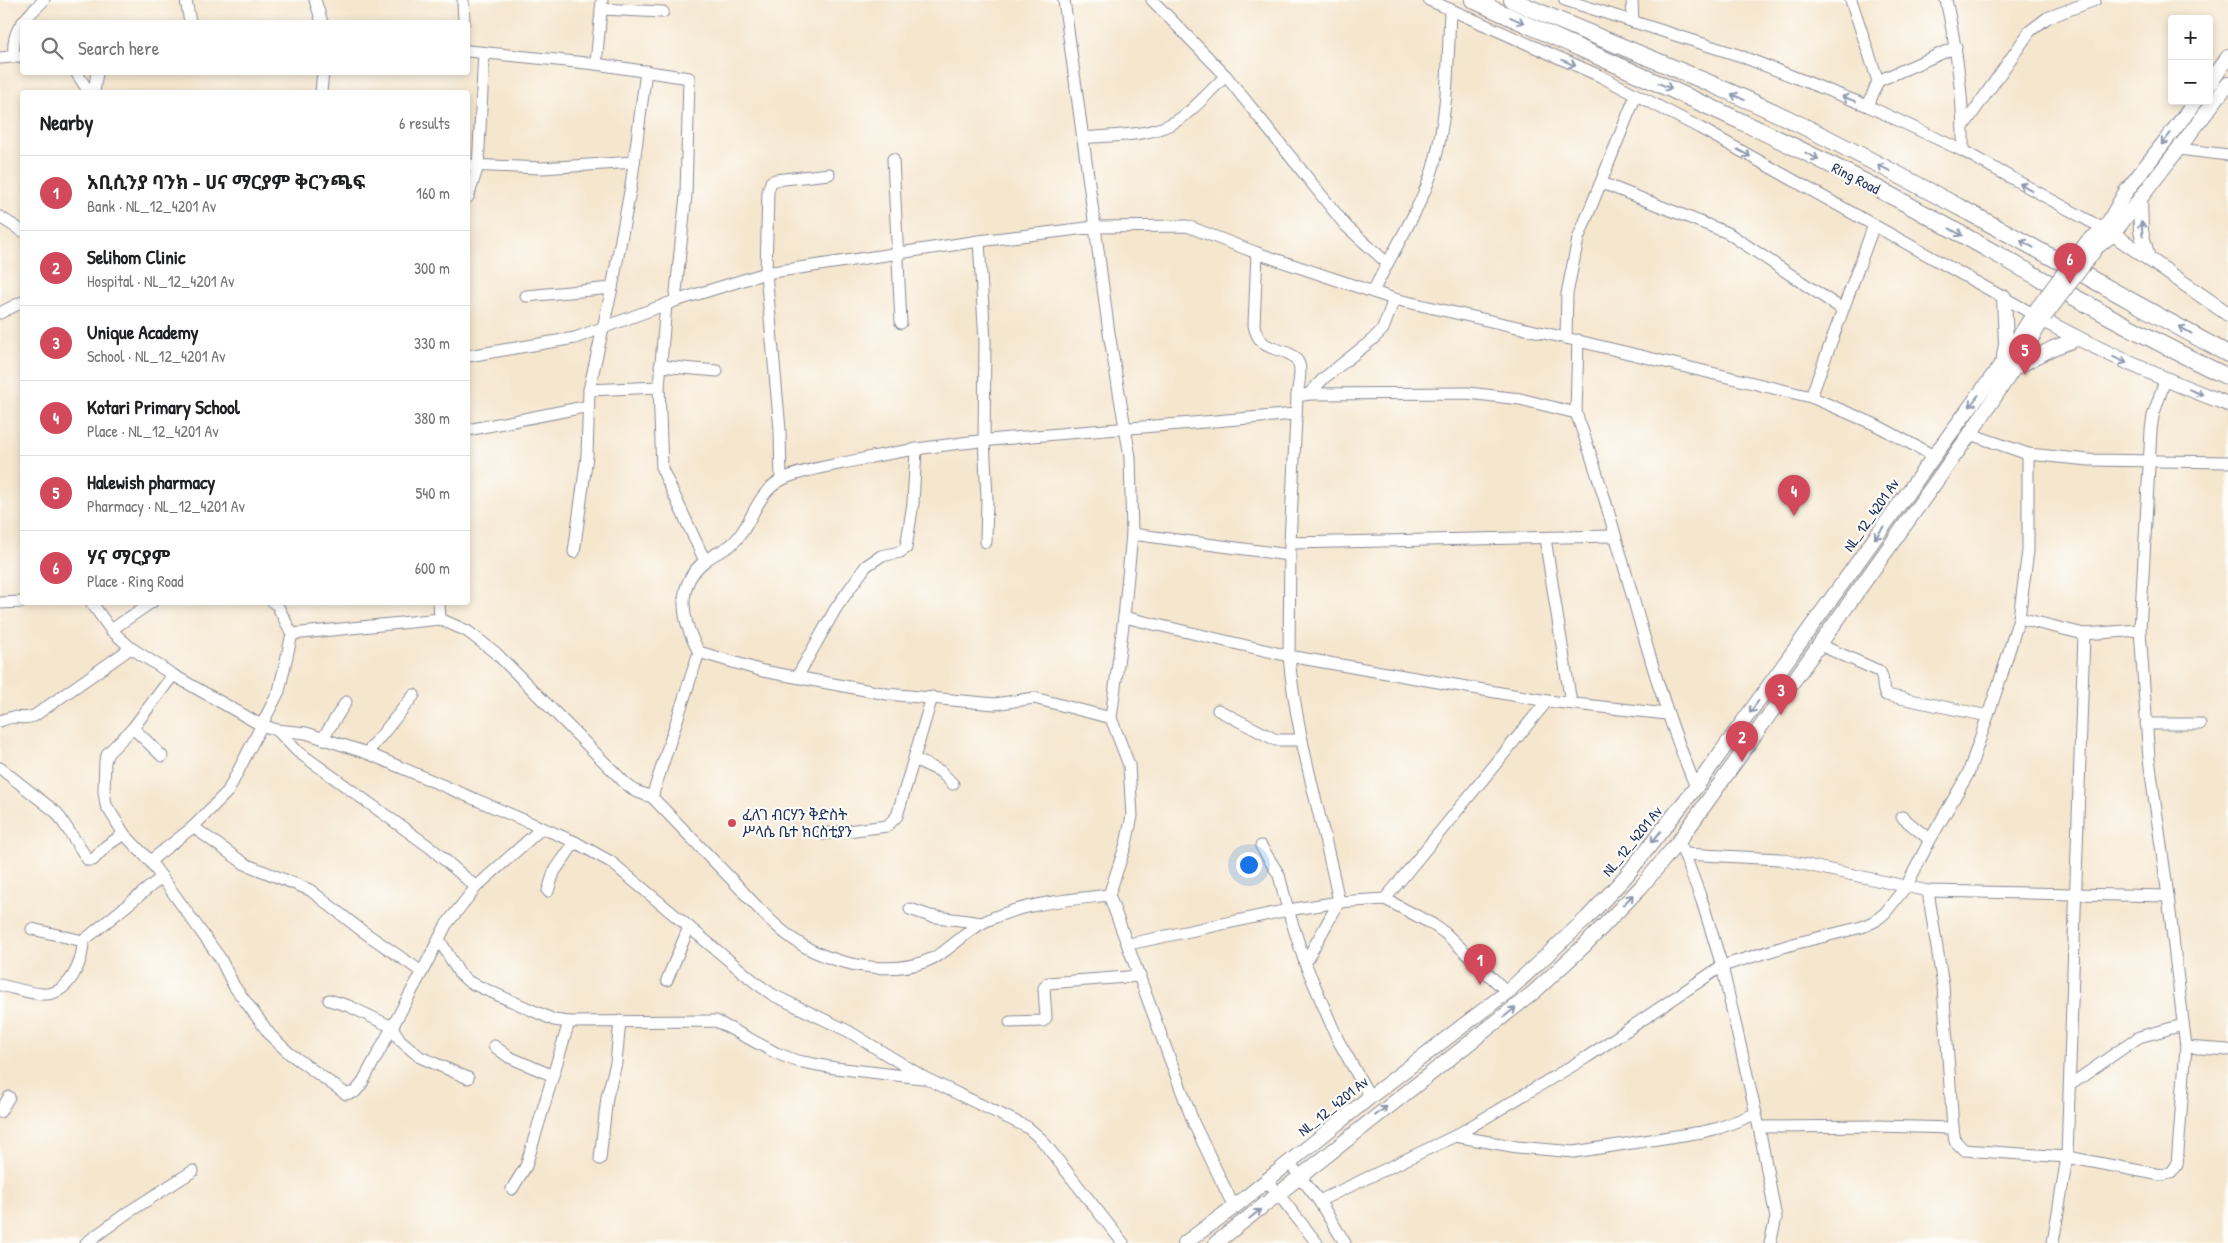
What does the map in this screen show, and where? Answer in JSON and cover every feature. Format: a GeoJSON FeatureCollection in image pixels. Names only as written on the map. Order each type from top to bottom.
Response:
{"type":"FeatureCollection","features":[{"type":"Feature","properties":{"kind":"highway","name":"Ring Road"},"geometry":{"type":"LineString","coordinates":[[1473,0],[1755,126],[1902,202],[2051,286],[2228,377]]}},
{"type":"Feature","properties":{"kind":"highway","name":"Ring Road"},"geometry":{"type":"LineString","coordinates":[[1512,0],[1702,80],[1801,126],[1937,195],[2228,354]]}},
{"type":"Feature","properties":{"kind":"main road"},"geometry":{"type":"LineString","coordinates":[[2213,79],[2228,57]]}},
{"type":"Feature","properties":{"kind":"main road"},"geometry":{"type":"LineString","coordinates":[[1216,1243],[1255,1215],[1300,1176],[1534,992],[1586,944],[1682,847],[1820,645],[1970,434],[2039,315],[2092,244],[2109,232],[2140,199],[2228,84]]}},
{"type":"Feature","properties":{"kind":"main road"},"geometry":{"type":"LineString","coordinates":[[2109,232],[2125,193],[2193,105]]}},
{"type":"Feature","properties":{"kind":"main road"},"geometry":{"type":"LineString","coordinates":[[2140,199],[2141,231],[2148,258]]}},
{"type":"Feature","properties":{"kind":"main road"},"geometry":{"type":"LineString","coordinates":[[2109,232],[2228,314]]}},
{"type":"Feature","properties":{"kind":"main road"},"geometry":{"type":"LineString","coordinates":[[2004,298],[2009,365]]}},
{"type":"Feature","properties":{"kind":"main road"},"geometry":{"type":"LineString","coordinates":[[2039,315],[2077,339],[2165,380],[2228,404]]}},
{"type":"Feature","properties":{"kind":"main road"},"geometry":{"type":"LineString","coordinates":[[2009,365],[2077,339]]}},
{"type":"Feature","properties":{"kind":"main road","name":"NL_12_4201 Av"},"geometry":{"type":"LineString","coordinates":[[1184,1243],[1234,1207],[1370,1097],[1507,992],[1587,918],[1626,876],[1696,787],[1934,456],[2009,365]]}},
{"type":"Feature","properties":{"kind":"street"},"geometry":{"type":"LineString","coordinates":[[24,20],[44,0]]}},
{"type":"Feature","properties":{"kind":"street"},"geometry":{"type":"LineString","coordinates":[[186,0],[190,20]]}},
{"type":"Feature","properties":{"kind":"street"},"geometry":{"type":"LineString","coordinates":[[316,0],[321,20]]}},
{"type":"Feature","properties":{"kind":"street"},"geometry":{"type":"LineString","coordinates":[[464,0],[464,20]]}},
{"type":"Feature","properties":{"kind":"street"},"geometry":{"type":"LineString","coordinates":[[1064,0],[1124,429],[1130,457],[1132,534],[1112,718],[1129,765],[1132,816],[1126,844],[1109,895],[1129,944],[1194,1124],[1234,1207]]}},
{"type":"Feature","properties":{"kind":"street"},"geometry":{"type":"LineString","coordinates":[[1152,0],[1226,76],[1346,226],[1386,262]]}},
{"type":"Feature","properties":{"kind":"street"},"geometry":{"type":"LineString","coordinates":[[1429,0],[1600,76],[2004,298],[2039,315]]}},
{"type":"Feature","properties":{"kind":"street"},"geometry":{"type":"LineString","coordinates":[[1565,0],[1738,55],[1868,106],[1963,151],[2109,232]]}},
{"type":"Feature","properties":{"kind":"street"},"geometry":{"type":"LineString","coordinates":[[1632,0],[1633,22]]}},
{"type":"Feature","properties":{"kind":"street"},"geometry":{"type":"LineString","coordinates":[[1852,0],[1878,81],[1868,106]]}},
{"type":"Feature","properties":{"kind":"street"},"geometry":{"type":"LineString","coordinates":[[1946,0],[1956,47],[1963,127],[1963,151]]}},
{"type":"Feature","properties":{"kind":"street"},"geometry":{"type":"LineString","coordinates":[[1963,127],[2030,31],[2037,24],[2095,0]]}},
{"type":"Feature","properties":{"kind":"street"},"geometry":{"type":"LineString","coordinates":[[596,64],[601,4],[663,12]]}},
{"type":"Feature","properties":{"kind":"street"},"geometry":{"type":"LineString","coordinates":[[1373,292],[1433,169],[1447,99],[1450,10]]}},
{"type":"Feature","properties":{"kind":"street"},"geometry":{"type":"LineString","coordinates":[[0,58],[18,57],[14,36],[20,27]]}},
{"type":"Feature","properties":{"kind":"street"},"geometry":{"type":"LineString","coordinates":[[1878,81],[1956,47]]}},
{"type":"Feature","properties":{"kind":"street"},"geometry":{"type":"LineString","coordinates":[[470,51],[596,64],[682,76],[690,80],[686,195],[660,366],[659,387],[662,469],[665,480],[705,561]]}},
{"type":"Feature","properties":{"kind":"street"},"geometry":{"type":"LineString","coordinates":[[470,185],[484,53]]}},
{"type":"Feature","properties":{"kind":"street"},"geometry":{"type":"LineString","coordinates":[[574,552],[587,456],[589,390],[612,288],[634,162],[646,71]]}},
{"type":"Feature","properties":{"kind":"street"},"geometry":{"type":"LineString","coordinates":[[78,75],[88,90]]}},
{"type":"Feature","properties":{"kind":"street"},"geometry":{"type":"LineString","coordinates":[[94,90],[97,75]]}},
{"type":"Feature","properties":{"kind":"street"},"geometry":{"type":"LineString","coordinates":[[320,90],[323,75]]}},
{"type":"Feature","properties":{"kind":"street"},"geometry":{"type":"LineString","coordinates":[[1082,138],[1147,131],[1170,125],[1226,76]]}},
{"type":"Feature","properties":{"kind":"street"},"geometry":{"type":"LineString","coordinates":[[1566,338],[1566,294],[1573,256],[1578,239],[1636,95]]}},
{"type":"Feature","properties":{"kind":"street"},"geometry":{"type":"LineString","coordinates":[[2179,149],[2228,155]]}},
{"type":"Feature","properties":{"kind":"street"},"geometry":{"type":"LineString","coordinates":[[893,159],[901,323]]}},
{"type":"Feature","properties":{"kind":"street"},"geometry":{"type":"LineString","coordinates":[[473,166],[557,168],[634,162]]}},
{"type":"Feature","properties":{"kind":"street"},"geometry":{"type":"LineString","coordinates":[[781,480],[780,430],[766,273],[768,191],[771,182],[829,174]]}},
{"type":"Feature","properties":{"kind":"street"},"geometry":{"type":"LineString","coordinates":[[1602,183],[1728,233],[1842,309]]}},
{"type":"Feature","properties":{"kind":"street"},"geometry":{"type":"LineString","coordinates":[[0,217],[20,230]]}},
{"type":"Feature","properties":{"kind":"street"},"geometry":{"type":"LineString","coordinates":[[470,356],[575,338],[670,302],[766,273],[897,252],[1095,226],[1187,226],[1257,253],[1394,299],[1578,340],[1811,397],[1874,424],[1934,456]]}},
{"type":"Feature","properties":{"kind":"street"},"geometry":{"type":"LineString","coordinates":[[1811,397],[1874,226]]}},
{"type":"Feature","properties":{"kind":"street"},"geometry":{"type":"LineString","coordinates":[[979,241],[985,341],[984,440],[988,498],[986,542]]}},
{"type":"Feature","properties":{"kind":"street"},"geometry":{"type":"LineString","coordinates":[[1257,253],[1254,325],[1256,335],[1268,348],[1286,354],[1298,364],[1300,371],[1295,414],[1290,543],[1289,656],[1292,688],[1302,740],[1327,839],[1339,902],[1305,963]]}},
{"type":"Feature","properties":{"kind":"street"},"geometry":{"type":"LineString","coordinates":[[526,296],[612,288]]}},
{"type":"Feature","properties":{"kind":"street"},"geometry":{"type":"LineString","coordinates":[[1309,394],[1324,378],[1372,340],[1382,329],[1394,299]]}},
{"type":"Feature","properties":{"kind":"street"},"geometry":{"type":"LineString","coordinates":[[0,313],[20,303]]}},
{"type":"Feature","properties":{"kind":"street"},"geometry":{"type":"LineString","coordinates":[[1578,340],[1576,413],[1595,464],[1614,536],[1667,714],[1696,787]]}},
{"type":"Feature","properties":{"kind":"street"},"geometry":{"type":"LineString","coordinates":[[660,366],[717,371]]}},
{"type":"Feature","properties":{"kind":"street"},"geometry":{"type":"LineString","coordinates":[[1928,891],[1943,986],[1955,1141],[1964,1150],[2066,1157],[2161,1175],[2170,1173],[2177,1165],[2186,1047],[2149,759],[2140,630],[2153,416],[2165,380]]}},
{"type":"Feature","properties":{"kind":"street"},"geometry":{"type":"LineString","coordinates":[[589,390],[659,387]]}},
{"type":"Feature","properties":{"kind":"street"},"geometry":{"type":"LineString","coordinates":[[1297,396],[1309,394],[1468,393],[1520,399],[1576,413]]}},
{"type":"Feature","properties":{"kind":"street"},"geometry":{"type":"LineString","coordinates":[[470,430],[589,406]]}},
{"type":"Feature","properties":{"kind":"street"},"geometry":{"type":"LineString","coordinates":[[1112,718],[1034,698],[995,704],[887,694],[763,670],[699,652],[688,633],[684,615],[685,588],[690,576],[705,561],[737,539],[758,500],[781,480],[835,465],[916,449],[984,440],[1295,414]]}},
{"type":"Feature","properties":{"kind":"street"},"geometry":{"type":"LineString","coordinates":[[1970,434],[2028,454],[2089,460],[2228,462]]}},
{"type":"Feature","properties":{"kind":"street"},"geometry":{"type":"LineString","coordinates":[[797,677],[836,608],[866,566],[881,556],[900,552],[906,548],[914,503],[916,449]]}},
{"type":"Feature","properties":{"kind":"street"},"geometry":{"type":"LineString","coordinates":[[1319,1201],[1455,1136],[1587,1057],[1722,966],[1875,921],[1885,913],[1908,885],[1930,840],[1968,774],[2019,618],[2028,551],[2028,454]]}},
{"type":"Feature","properties":{"kind":"street"},"geometry":{"type":"LineString","coordinates":[[1132,534],[1290,555]]}},
{"type":"Feature","properties":{"kind":"street"},"geometry":{"type":"LineString","coordinates":[[1290,543],[1614,536]]}},
{"type":"Feature","properties":{"kind":"street"},"geometry":{"type":"LineString","coordinates":[[1545,538],[1571,703]]}},
{"type":"Feature","properties":{"kind":"street"},"geometry":{"type":"LineString","coordinates":[[0,604],[20,602]]}},
{"type":"Feature","properties":{"kind":"street"},"geometry":{"type":"LineString","coordinates":[[94,605],[111,630],[131,648],[173,675],[261,725],[277,730],[306,733],[367,753],[575,842],[611,862],[773,995],[848,1031],[925,1078],[1027,1126],[1042,1139],[1123,1243]]}},
{"type":"Feature","properties":{"kind":"street"},"geometry":{"type":"LineString","coordinates":[[111,630],[148,605]]}},
{"type":"Feature","properties":{"kind":"street"},"geometry":{"type":"LineString","coordinates":[[150,861],[193,828],[228,792],[261,725],[271,711],[279,691],[292,634],[277,605]]}},
{"type":"Feature","properties":{"kind":"street"},"geometry":{"type":"LineString","coordinates":[[439,605],[440,619]]}},
{"type":"Feature","properties":{"kind":"street"},"geometry":{"type":"LineString","coordinates":[[1124,617],[1289,656],[1547,701],[1667,714]]}},
{"type":"Feature","properties":{"kind":"street"},"geometry":{"type":"LineString","coordinates":[[2019,618],[2084,634],[2140,630]]}},
{"type":"Feature","properties":{"kind":"street"},"geometry":{"type":"LineString","coordinates":[[292,634],[440,619],[468,632],[496,653],[625,783],[635,791],[652,796],[754,904],[786,933],[812,951],[848,963],[876,967],[910,964],[936,956],[982,923],[1031,906],[1109,895]]}},
{"type":"Feature","properties":{"kind":"street"},"geometry":{"type":"LineString","coordinates":[[2053,1243],[2066,1157],[2070,1085],[2076,840],[2084,634]]}},
{"type":"Feature","properties":{"kind":"street"},"geometry":{"type":"LineString","coordinates":[[1820,645],[1879,671],[1883,677],[1883,688],[1886,695],[1988,716]]}},
{"type":"Feature","properties":{"kind":"street"},"geometry":{"type":"LineString","coordinates":[[0,721],[12,716],[24,718],[34,716],[131,648]]}},
{"type":"Feature","properties":{"kind":"street"},"geometry":{"type":"LineString","coordinates":[[652,796],[699,652]]}},
{"type":"Feature","properties":{"kind":"street"},"geometry":{"type":"LineString","coordinates":[[173,675],[133,728],[108,753],[104,774],[106,805],[124,834],[150,861],[220,958],[234,986],[271,1036],[289,1053],[339,1091],[346,1094],[355,1092],[454,913],[476,887],[542,828]]}},
{"type":"Feature","properties":{"kind":"street"},"geometry":{"type":"LineString","coordinates":[[367,753],[414,695]]}},
{"type":"Feature","properties":{"kind":"street"},"geometry":{"type":"LineString","coordinates":[[823,834],[887,826],[893,822],[932,697]]}},
{"type":"Feature","properties":{"kind":"street"},"geometry":{"type":"LineString","coordinates":[[1386,899],[1547,701]]}},
{"type":"Feature","properties":{"kind":"street"},"geometry":{"type":"LineString","coordinates":[[323,738],[346,702]]}},
{"type":"Feature","properties":{"kind":"street"},"geometry":{"type":"LineString","coordinates":[[1218,710],[1276,740],[1302,740]]}},
{"type":"Feature","properties":{"kind":"street"},"geometry":{"type":"LineString","coordinates":[[2146,724],[2200,724]]}},
{"type":"Feature","properties":{"kind":"street"},"geometry":{"type":"LineString","coordinates":[[133,728],[162,756]]}},
{"type":"Feature","properties":{"kind":"street"},"geometry":{"type":"LineString","coordinates":[[277,730],[297,751],[432,848],[476,887]]}},
{"type":"Feature","properties":{"kind":"street"},"geometry":{"type":"LineString","coordinates":[[914,759],[940,771],[953,784]]}},
{"type":"Feature","properties":{"kind":"street"},"geometry":{"type":"LineString","coordinates":[[0,768],[57,813],[88,860],[93,860],[106,846],[124,834]]}},
{"type":"Feature","properties":{"kind":"street"},"geometry":{"type":"LineString","coordinates":[[1902,818],[1930,840]]}},
{"type":"Feature","properties":{"kind":"street"},"geometry":{"type":"LineString","coordinates":[[193,828],[245,864],[310,890],[361,930],[422,972]]}},
{"type":"Feature","properties":{"kind":"street"},"geometry":{"type":"LineString","coordinates":[[548,891],[554,872],[575,842]]}},
{"type":"Feature","properties":{"kind":"street"},"geometry":{"type":"LineString","coordinates":[[1260,846],[1272,861],[1279,875],[1305,963],[1338,1040],[1370,1097]]}},
{"type":"Feature","properties":{"kind":"street"},"geometry":{"type":"LineString","coordinates":[[1770,1243],[1776,1218],[1759,1127],[1722,966],[1702,901],[1682,847],[1779,859],[1908,885],[1928,891],[2168,896]]}},
{"type":"Feature","properties":{"kind":"street"},"geometry":{"type":"LineString","coordinates":[[0,985],[44,994],[61,988],[73,976],[80,964],[83,941],[162,878]]}},
{"type":"Feature","properties":{"kind":"street"},"geometry":{"type":"LineString","coordinates":[[1129,944],[1288,910],[1339,902],[1386,899],[1445,933],[1507,992]]}},
{"type":"Feature","properties":{"kind":"street"},"geometry":{"type":"LineString","coordinates":[[910,909],[930,916],[982,923]]}},
{"type":"Feature","properties":{"kind":"street"},"geometry":{"type":"LineString","coordinates":[[666,980],[689,927]]}},
{"type":"Feature","properties":{"kind":"street"},"geometry":{"type":"LineString","coordinates":[[32,930],[83,941]]}},
{"type":"Feature","properties":{"kind":"street"},"geometry":{"type":"LineString","coordinates":[[439,939],[459,973],[469,982],[554,1020],[569,1022],[716,1021],[776,1053],[797,1061],[835,1068],[925,1078]]}},
{"type":"Feature","properties":{"kind":"street"},"geometry":{"type":"LineString","coordinates":[[1010,1022],[1043,1021],[1046,1018],[1044,988],[1048,983],[1140,976]]}},
{"type":"Feature","properties":{"kind":"street"},"geometry":{"type":"LineString","coordinates":[[329,1000],[349,1006],[392,1028],[408,1049],[420,1057],[468,1078]]}},
{"type":"Feature","properties":{"kind":"street"},"geometry":{"type":"LineString","coordinates":[[600,1159],[607,1097],[616,1063],[620,1021]]}},
{"type":"Feature","properties":{"kind":"street"},"geometry":{"type":"LineString","coordinates":[[512,1189],[526,1166],[551,1075],[569,1022]]}},
{"type":"Feature","properties":{"kind":"street"},"geometry":{"type":"LineString","coordinates":[[2070,1085],[2139,1038],[2183,1025]]}},
{"type":"Feature","properties":{"kind":"street"},"geometry":{"type":"LineString","coordinates":[[494,1046],[509,1057],[551,1075]]}},
{"type":"Feature","properties":{"kind":"street"},"geometry":{"type":"LineString","coordinates":[[2186,1047],[2228,1050]]}},
{"type":"Feature","properties":{"kind":"street"},"geometry":{"type":"LineString","coordinates":[[0,1112],[9,1097]]}},
{"type":"Feature","properties":{"kind":"street"},"geometry":{"type":"LineString","coordinates":[[1455,1136],[1546,1151],[1590,1151],[1702,1132],[1719,1128],[1755,1114]]}},
{"type":"Feature","properties":{"kind":"street"},"geometry":{"type":"LineString","coordinates":[[1759,1127],[1877,1126],[1954,1128]]}},
{"type":"Feature","properties":{"kind":"street"},"geometry":{"type":"LineString","coordinates":[[1289,1162],[1319,1201],[1345,1243]]}},
{"type":"Feature","properties":{"kind":"street"},"geometry":{"type":"LineString","coordinates":[[86,1243],[127,1212],[193,1171]]}},
{"type":"Feature","properties":{"kind":"street"},"geometry":{"type":"LineString","coordinates":[[1267,1180],[1317,1243]]}},
{"type":"Feature","properties":{"kind":"place","name":"ሃና ማርያም"},"geometry":{"type":"Point","coordinates":[2070,284]}},
{"type":"Feature","properties":{"kind":"place","name":"Halewish pharmacy"},"geometry":{"type":"Point","coordinates":[2025,375]}},
{"type":"Feature","properties":{"kind":"place","name":"Kotari Primary School"},"geometry":{"type":"Point","coordinates":[1794,516]}},
{"type":"Feature","properties":{"kind":"place","name":"Unique Academy"},"geometry":{"type":"Point","coordinates":[1781,715]}},
{"type":"Feature","properties":{"kind":"place","name":"Selihom Clinic"},"geometry":{"type":"Point","coordinates":[1742,762]}},
{"type":"Feature","properties":{"kind":"place","name":"ፈለገ ብርሃን ቅድስት ሥላሴ ቤተ ክርስቲያን"},"geometry":{"type":"Point","coordinates":[732,823]}},
{"type":"Feature","properties":{"kind":"place","name":"አቢሲንያ ባንክ - ሀና ማርያም ቅርንጫፍ"},"geometry":{"type":"Point","coordinates":[1480,985]}}]}
